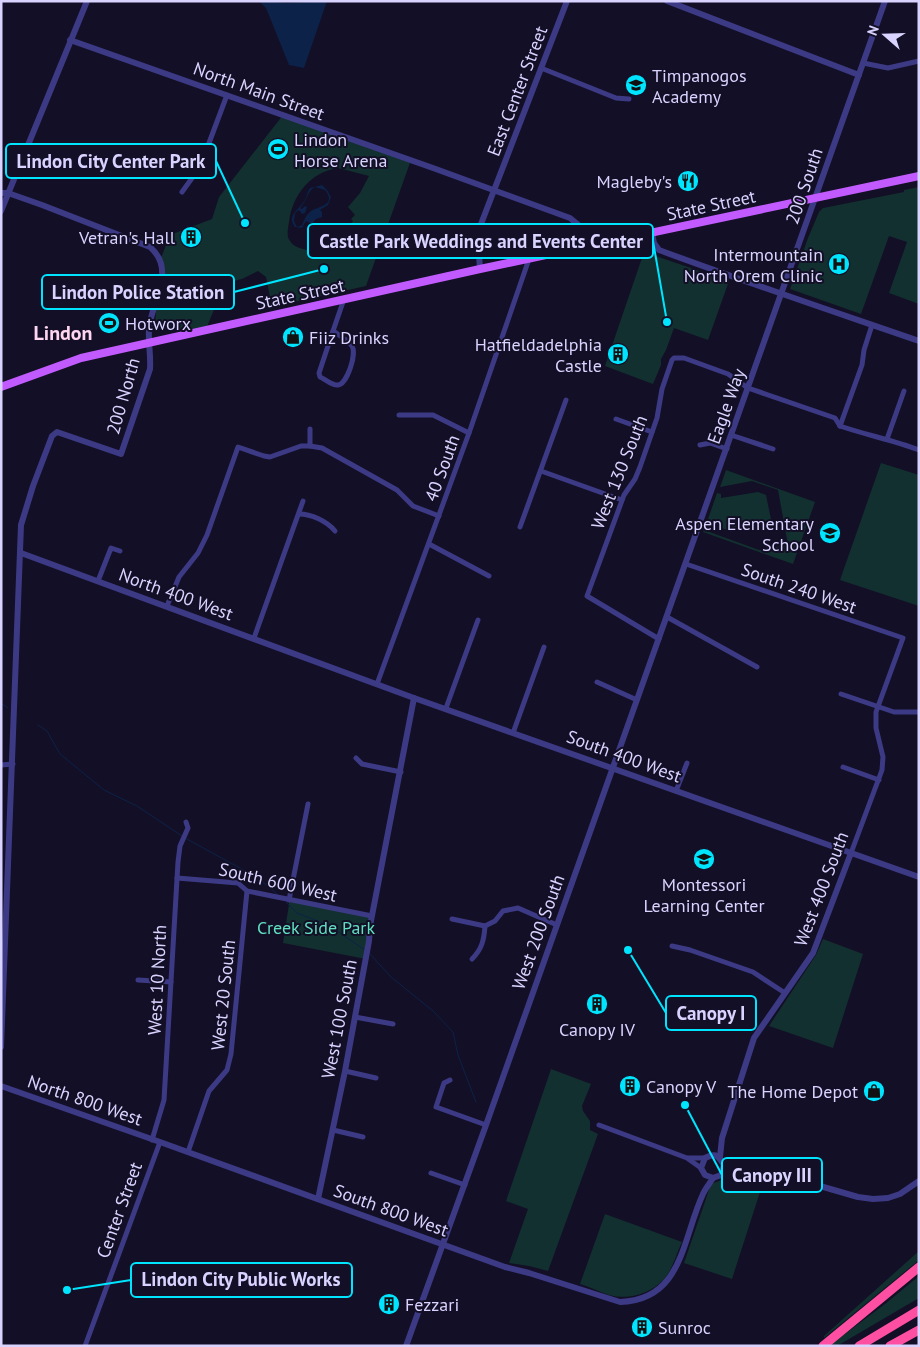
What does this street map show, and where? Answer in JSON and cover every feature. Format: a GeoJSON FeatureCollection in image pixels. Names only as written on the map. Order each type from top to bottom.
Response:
{"type":"FeatureCollection","features":[{"type":"Feature","properties":{"kind":"highway"},"geometry":{"type":"LineString","coordinates":[[823,1346],[919,1267]]}},
{"type":"Feature","properties":{"kind":"highway"},"geometry":{"type":"LineString","coordinates":[[859,1346],[919,1310]]}},
{"type":"Feature","properties":{"kind":"highway"},"geometry":{"type":"LineString","coordinates":[[890,1346],[919,1330]]}},
{"type":"Feature","properties":{"kind":"main road","name":"State Street"},"geometry":{"type":"LineString","coordinates":[[1,387],[81,358],[480,269],[919,176]]}},
{"type":"Feature","properties":{"kind":"street"},"geometry":{"type":"LineString","coordinates":[[1,211],[5,193],[86,1]]}},
{"type":"Feature","properties":{"kind":"street","name":"East Center Street"},"geometry":{"type":"LineString","coordinates":[[494,191],[567,1]]}},
{"type":"Feature","properties":{"kind":"street"},"geometry":{"type":"LineString","coordinates":[[667,1],[859,75]]}},
{"type":"Feature","properties":{"kind":"street","name":"200 South"},"geometry":{"type":"LineString","coordinates":[[782,293],[885,1]]}},
{"type":"Feature","properties":{"kind":"street","name":"North Main Street"},"geometry":{"type":"LineString","coordinates":[[70,40],[570,218],[581,227],[591,246]]}},
{"type":"Feature","properties":{"kind":"street"},"geometry":{"type":"LineString","coordinates":[[863,63],[888,68],[919,61]]}},
{"type":"Feature","properties":{"kind":"street"},"geometry":{"type":"LineString","coordinates":[[541,68],[616,98],[629,99]]}},
{"type":"Feature","properties":{"kind":"street"},"geometry":{"type":"LineString","coordinates":[[182,192],[200,167],[227,95]]}},
{"type":"Feature","properties":{"kind":"street"},"geometry":{"type":"LineString","coordinates":[[480,269],[478,240],[481,224],[494,191]]}},
{"type":"Feature","properties":{"kind":"street","name":"200 North"},"geometry":{"type":"LineString","coordinates":[[5,193],[51,208],[144,245],[152,250],[159,259],[163,280],[149,329],[152,355],[148,377],[121,454],[57,432],[52,436],[24,512],[21,525],[21,553]]}},
{"type":"Feature","properties":{"kind":"street"},"geometry":{"type":"LineString","coordinates":[[652,233],[654,243],[659,250],[722,274],[919,341]]}},
{"type":"Feature","properties":{"kind":"street","name":"40 South"},"geometry":{"type":"LineString","coordinates":[[377,684],[469,433],[529,259]]}},
{"type":"Feature","properties":{"kind":"street","name":"Eagle Way"},"geometry":{"type":"LineString","coordinates":[[698,529],[782,293]]}},
{"type":"Feature","properties":{"kind":"street"},"geometry":{"type":"LineString","coordinates":[[333,331],[351,346],[354,354],[347,377],[339,385],[335,385],[318,373],[344,299]]}},
{"type":"Feature","properties":{"kind":"street"},"geometry":{"type":"LineString","coordinates":[[840,426],[862,365],[864,350],[872,325]]}},
{"type":"Feature","properties":{"kind":"street","name":"West 130 South"},"geometry":{"type":"LineString","coordinates":[[659,639],[587,596],[622,500],[635,479],[652,432],[657,418],[662,389],[672,360],[674,358],[684,358],[728,374],[748,388]]}},
{"type":"Feature","properties":{"kind":"street"},"geometry":{"type":"LineString","coordinates":[[748,388],[835,418],[840,426],[919,450]]}},
{"type":"Feature","properties":{"kind":"street"},"geometry":{"type":"LineString","coordinates":[[887,439],[904,391]]}},
{"type":"Feature","properties":{"kind":"street"},"geometry":{"type":"LineString","coordinates":[[520,526],[566,400]]}},
{"type":"Feature","properties":{"kind":"street"},"geometry":{"type":"LineString","coordinates":[[399,415],[433,415],[469,433]]}},
{"type":"Feature","properties":{"kind":"street"},"geometry":{"type":"LineString","coordinates":[[616,419],[652,432]]}},
{"type":"Feature","properties":{"kind":"street"},"geometry":{"type":"LineString","coordinates":[[310,429],[310,446]]}},
{"type":"Feature","properties":{"kind":"street"},"geometry":{"type":"LineString","coordinates":[[731,436],[773,449]]}},
{"type":"Feature","properties":{"kind":"street"},"geometry":{"type":"LineString","coordinates":[[700,445],[710,443],[726,449]]}},
{"type":"Feature","properties":{"kind":"street"},"geometry":{"type":"LineString","coordinates":[[167,606],[179,577],[198,553],[207,535],[238,447],[270,457],[294,448],[310,446],[322,448],[397,490],[414,506],[439,516]]}},
{"type":"Feature","properties":{"kind":"street"},"geometry":{"type":"LineString","coordinates":[[541,471],[622,500]]}},
{"type":"Feature","properties":{"kind":"street"},"geometry":{"type":"LineString","coordinates":[[254,638],[303,501]]}},
{"type":"Feature","properties":{"kind":"street"},"geometry":{"type":"LineString","coordinates":[[299,514],[306,514],[322,521],[330,525],[334,531]]}},
{"type":"Feature","properties":{"kind":"street","name":"West 200 South"},"geometry":{"type":"LineString","coordinates":[[406,1346],[465,1186],[698,529]]}},
{"type":"Feature","properties":{"kind":"street"},"geometry":{"type":"LineString","coordinates":[[428,544],[489,576]]}},
{"type":"Feature","properties":{"kind":"street"},"geometry":{"type":"LineString","coordinates":[[98,581],[111,548],[120,551]]}},
{"type":"Feature","properties":{"kind":"street"},"geometry":{"type":"LineString","coordinates":[[1,1047],[21,553]]}},
{"type":"Feature","properties":{"kind":"street","name":"North 400 West"},"geometry":{"type":"LineString","coordinates":[[21,553],[320,663]]}},
{"type":"Feature","properties":{"kind":"street","name":"South 240 West"},"geometry":{"type":"LineString","coordinates":[[686,564],[903,638]]}},
{"type":"Feature","properties":{"kind":"street"},"geometry":{"type":"LineString","coordinates":[[667,617],[757,667]]}},
{"type":"Feature","properties":{"kind":"street"},"geometry":{"type":"LineString","coordinates":[[446,708],[478,620]]}},
{"type":"Feature","properties":{"kind":"street","name":"West 400 South"},"geometry":{"type":"LineString","coordinates":[[720,1157],[722,1138],[754,1038],[813,953],[879,780],[883,757],[875,719],[903,638]]}},
{"type":"Feature","properties":{"kind":"street"},"geometry":{"type":"LineString","coordinates":[[513,733],[544,647]]}},
{"type":"Feature","properties":{"kind":"street","name":"South 400 West"},"geometry":{"type":"LineString","coordinates":[[320,663],[919,877]]}},
{"type":"Feature","properties":{"kind":"street"},"geometry":{"type":"LineString","coordinates":[[597,682],[637,700]]}},
{"type":"Feature","properties":{"kind":"street"},"geometry":{"type":"LineString","coordinates":[[841,694],[894,712],[917,712]]}},
{"type":"Feature","properties":{"kind":"street","name":"West 100 South"},"geometry":{"type":"LineString","coordinates":[[318,1199],[345,1070],[372,916],[414,698]]}},
{"type":"Feature","properties":{"kind":"street"},"geometry":{"type":"LineString","coordinates":[[356,758],[362,764],[401,772]]}},
{"type":"Feature","properties":{"kind":"street"},"geometry":{"type":"LineString","coordinates":[[676,791],[687,763]]}},
{"type":"Feature","properties":{"kind":"street"},"geometry":{"type":"LineString","coordinates":[[1,765],[13,764]]}},
{"type":"Feature","properties":{"kind":"street"},"geometry":{"type":"LineString","coordinates":[[844,768],[879,780]]}},
{"type":"Feature","properties":{"kind":"street"},"geometry":{"type":"LineString","coordinates":[[289,900],[308,804]]}},
{"type":"Feature","properties":{"kind":"street","name":"West 10 North"},"geometry":{"type":"LineString","coordinates":[[152,1140],[164,1100],[177,878],[180,846],[188,828],[186,822]]}},
{"type":"Feature","properties":{"kind":"street","name":"South 600 West"},"geometry":{"type":"LineString","coordinates":[[177,878],[238,883],[247,891],[372,916]]}},
{"type":"Feature","properties":{"kind":"street","name":"West 20 South"},"geometry":{"type":"LineString","coordinates":[[188,1152],[209,1091],[227,1070],[231,1054],[247,891]]}},
{"type":"Feature","properties":{"kind":"street"},"geometry":{"type":"LineString","coordinates":[[452,919],[485,926],[495,921],[503,911],[518,908],[557,925]]}},
{"type":"Feature","properties":{"kind":"street"},"geometry":{"type":"LineString","coordinates":[[472,959],[480,950],[484,940],[485,926]]}},
{"type":"Feature","properties":{"kind":"street"},"geometry":{"type":"LineString","coordinates":[[672,946],[681,947],[753,972],[785,993]]}},
{"type":"Feature","properties":{"kind":"street"},"geometry":{"type":"LineString","coordinates":[[138,980],[170,982]]}},
{"type":"Feature","properties":{"kind":"street"},"geometry":{"type":"LineString","coordinates":[[355,1017],[393,1024]]}},
{"type":"Feature","properties":{"kind":"street"},"geometry":{"type":"LineString","coordinates":[[345,1070],[376,1078]]}},
{"type":"Feature","properties":{"kind":"street"},"geometry":{"type":"LineString","coordinates":[[450,1080],[444,1083],[436,1107],[486,1126]]}},
{"type":"Feature","properties":{"kind":"street","name":"North 800 West"},"geometry":{"type":"LineString","coordinates":[[1,1086],[160,1142]]}},
{"type":"Feature","properties":{"kind":"street"},"geometry":{"type":"LineString","coordinates":[[599,1125],[687,1158],[701,1168],[705,1175],[703,1194]]}},
{"type":"Feature","properties":{"kind":"street"},"geometry":{"type":"LineString","coordinates":[[333,1130],[363,1137]]}},
{"type":"Feature","properties":{"kind":"street","name":"West 400 South"},"geometry":{"type":"LineString","coordinates":[[701,1168],[722,1138]]}},
{"type":"Feature","properties":{"kind":"street","name":"South 800 West"},"geometry":{"type":"LineString","coordinates":[[160,1142],[505,1267],[620,1302],[638,1300],[664,1286],[677,1265],[703,1194]]}},
{"type":"Feature","properties":{"kind":"street","name":"Center Street"},"geometry":{"type":"LineString","coordinates":[[85,1346],[160,1142]]}},
{"type":"Feature","properties":{"kind":"street"},"geometry":{"type":"LineString","coordinates":[[687,1158],[720,1157],[724,1165],[743,1178]]}},
{"type":"Feature","properties":{"kind":"street"},"geometry":{"type":"LineString","coordinates":[[721,1175],[724,1165]]}},
{"type":"Feature","properties":{"kind":"street"},"geometry":{"type":"LineString","coordinates":[[430,1174],[465,1186]]}},
{"type":"Feature","properties":{"kind":"street"},"geometry":{"type":"LineString","coordinates":[[705,1175],[713,1178]]}},
{"type":"Feature","properties":{"kind":"street"},"geometry":{"type":"LineString","coordinates":[[703,1194],[713,1178],[721,1175],[743,1178],[764,1185],[814,1184],[858,1197],[874,1199],[888,1198],[900,1194],[919,1182]]}},
{"type":"Feature","properties":{"kind":"green space"},"geometry":{"type":"Polygon","coordinates":[[[283,115],[411,160],[366,286],[272,307],[266,277],[258,271],[242,279],[225,283],[206,329],[155,329],[156,309],[165,279],[165,269],[161,258],[170,235],[212,219],[219,197],[283,115]],[[338,168],[319,174],[311,180],[298,195],[291,212],[288,235],[292,244],[314,252],[324,247],[340,231],[342,233],[353,221],[351,219],[355,215],[348,207],[360,193],[369,176],[338,168]]]}},
{"type":"Feature","properties":{"kind":"green space","name":"Intermountain North Orem Clinic"},"geometry":{"type":"Polygon","coordinates":[[[919,187],[919,304],[889,293],[907,242],[889,236],[861,314],[790,289],[808,238],[819,212],[823,208],[904,192],[904,190],[919,187]]]}},
{"type":"Feature","properties":{"kind":"green space"},"geometry":{"type":"Polygon","coordinates":[[[644,252],[729,281],[708,340],[674,328],[653,384],[605,366],[644,252]]]}},
{"type":"Feature","properties":{"kind":"green space"},"geometry":{"type":"Polygon","coordinates":[[[881,463],[919,475],[919,606],[840,580],[881,463]]]}},
{"type":"Feature","properties":{"kind":"green space"},"geometry":{"type":"Polygon","coordinates":[[[726,470],[815,502],[793,564],[703,532],[704,530],[759,550],[788,545],[778,490],[752,481],[720,487],[726,470]]]}},
{"type":"Feature","properties":{"kind":"green space"},"geometry":{"type":"Polygon","coordinates":[[[758,492],[766,495],[772,524],[730,531],[719,527],[720,523],[708,519],[717,493],[721,494],[721,498],[758,492]]]}},
{"type":"Feature","properties":{"kind":"green space","name":"Creek Side Park"},"geometry":{"type":"Polygon","coordinates":[[[289,900],[372,916],[366,959],[283,943],[289,900]]]}},
{"type":"Feature","properties":{"kind":"green space"},"geometry":{"type":"Polygon","coordinates":[[[823,939],[863,954],[833,1048],[769,1026],[816,955],[823,939]]]}},
{"type":"Feature","properties":{"kind":"green space"},"geometry":{"type":"Polygon","coordinates":[[[551,1069],[591,1084],[582,1106],[590,1121],[590,1130],[598,1134],[548,1271],[509,1263],[528,1209],[506,1201],[551,1069]]]}},
{"type":"Feature","properties":{"kind":"green space"},"geometry":{"type":"Polygon","coordinates":[[[724,1179],[759,1190],[760,1192],[732,1279],[684,1263],[711,1184],[724,1179]]]}},
{"type":"Feature","properties":{"kind":"green space"},"geometry":{"type":"Polygon","coordinates":[[[605,1214],[682,1242],[668,1274],[657,1286],[642,1294],[617,1297],[580,1284],[605,1214]]]}},
{"type":"Feature","properties":{"kind":"green space"},"geometry":{"type":"Polygon","coordinates":[[[919,1251],[919,1260],[824,1338],[824,1336],[919,1251]]]}},
{"type":"Feature","properties":{"kind":"green space"},"geometry":{"type":"Polygon","coordinates":[[[919,1276],[919,1298],[837,1346],[829,1346],[885,1304],[919,1276]]]}},
{"type":"Feature","properties":{"kind":"water"},"geometry":{"type":"Polygon","coordinates":[[[259,1],[287,3],[327,1],[304,68],[289,65],[266,8],[259,1]]]}},
{"type":"Feature","properties":{"kind":"water"},"geometry":{"type":"Polygon","coordinates":[[[322,185],[331,197],[328,205],[320,210],[322,217],[316,219],[312,224],[306,221],[302,228],[295,227],[292,219],[294,213],[305,200],[310,188],[322,185]],[[315,187],[310,191],[300,208],[307,207],[305,213],[302,214],[299,210],[295,213],[294,221],[297,227],[302,225],[306,216],[311,211],[328,202],[328,195],[325,190],[315,187]]]}},
{"type":"Feature","properties":{"kind":"waterway"},"geometry":{"type":"LineString","coordinates":[[1,703],[8,708]]}},
{"type":"Feature","properties":{"kind":"waterway"},"geometry":{"type":"LineString","coordinates":[[38,725],[47,731],[60,754],[104,790],[137,806],[182,836]]}},
{"type":"Feature","properties":{"kind":"waterway"},"geometry":{"type":"LineString","coordinates":[[185,838],[258,878],[277,894]]}},
{"type":"Feature","properties":{"kind":"waterway"},"geometry":{"type":"LineString","coordinates":[[286,902],[297,913],[328,925],[365,950]]}},
{"type":"Feature","properties":{"kind":"waterway"},"geometry":{"type":"LineString","coordinates":[[370,954],[391,977],[433,1011],[453,1032],[458,1055],[476,1102]]}},
{"type":"Feature","properties":{"kind":"place","name":"Timpanogos Academy"},"geometry":{"type":"Point","coordinates":[636,85]}},
{"type":"Feature","properties":{"kind":"place","name":"Lindon Horse Arena"},"geometry":{"type":"Point","coordinates":[278,149]}},
{"type":"Feature","properties":{"kind":"place","name":"Magleby's"},"geometry":{"type":"Point","coordinates":[688,181]}},
{"type":"Feature","properties":{"kind":"place","name":"Lindon City Center Park"},"geometry":{"type":"Point","coordinates":[245,223]}},
{"type":"Feature","properties":{"kind":"place","name":"Vetran's Hall"},"geometry":{"type":"Point","coordinates":[191,237]}},
{"type":"Feature","properties":{"kind":"place","name":"Intermountain North Orem Clinic"},"geometry":{"type":"Point","coordinates":[839,264]}},
{"type":"Feature","properties":{"kind":"place","name":"Lindon Police Station"},"geometry":{"type":"Point","coordinates":[324,269]}},
{"type":"Feature","properties":{"kind":"place","name":"Castle Park Weddings and Events Center"},"geometry":{"type":"Point","coordinates":[667,322]}},
{"type":"Feature","properties":{"kind":"place","name":"Hotworx"},"geometry":{"type":"Point","coordinates":[109,323]}},
{"type":"Feature","properties":{"kind":"place","name":"Fiiz Drinks"},"geometry":{"type":"Point","coordinates":[293,337]}},
{"type":"Feature","properties":{"kind":"place","name":"Hatfieldadelphia Castle"},"geometry":{"type":"Point","coordinates":[618,354]}},
{"type":"Feature","properties":{"kind":"place","name":"Aspen Elementary School"},"geometry":{"type":"Point","coordinates":[830,533]}},
{"type":"Feature","properties":{"kind":"place","name":"Montessori Learning Center"},"geometry":{"type":"Point","coordinates":[704,859]}},
{"type":"Feature","properties":{"kind":"place","name":"Canopy I"},"geometry":{"type":"Point","coordinates":[628,950]}},
{"type":"Feature","properties":{"kind":"place","name":"Canopy IV"},"geometry":{"type":"Point","coordinates":[597,1004]}},
{"type":"Feature","properties":{"kind":"place","name":"Canopy V"},"geometry":{"type":"Point","coordinates":[630,1086]}},
{"type":"Feature","properties":{"kind":"place","name":"The Home Depot"},"geometry":{"type":"Point","coordinates":[874,1091]}},
{"type":"Feature","properties":{"kind":"place","name":"Canopy III"},"geometry":{"type":"Point","coordinates":[685,1105]}},
{"type":"Feature","properties":{"kind":"place","name":"Lindon City Public Works"},"geometry":{"type":"Point","coordinates":[67,1290]}},
{"type":"Feature","properties":{"kind":"place","name":"Fezzari"},"geometry":{"type":"Point","coordinates":[389,1304]}},
{"type":"Feature","properties":{"kind":"place","name":"Sunroc"},"geometry":{"type":"Point","coordinates":[642,1327]}},
{"type":"Feature","properties":{"kind":"district","name":"Lindon"},"geometry":{"type":"Point","coordinates":[63,333]}}]}
